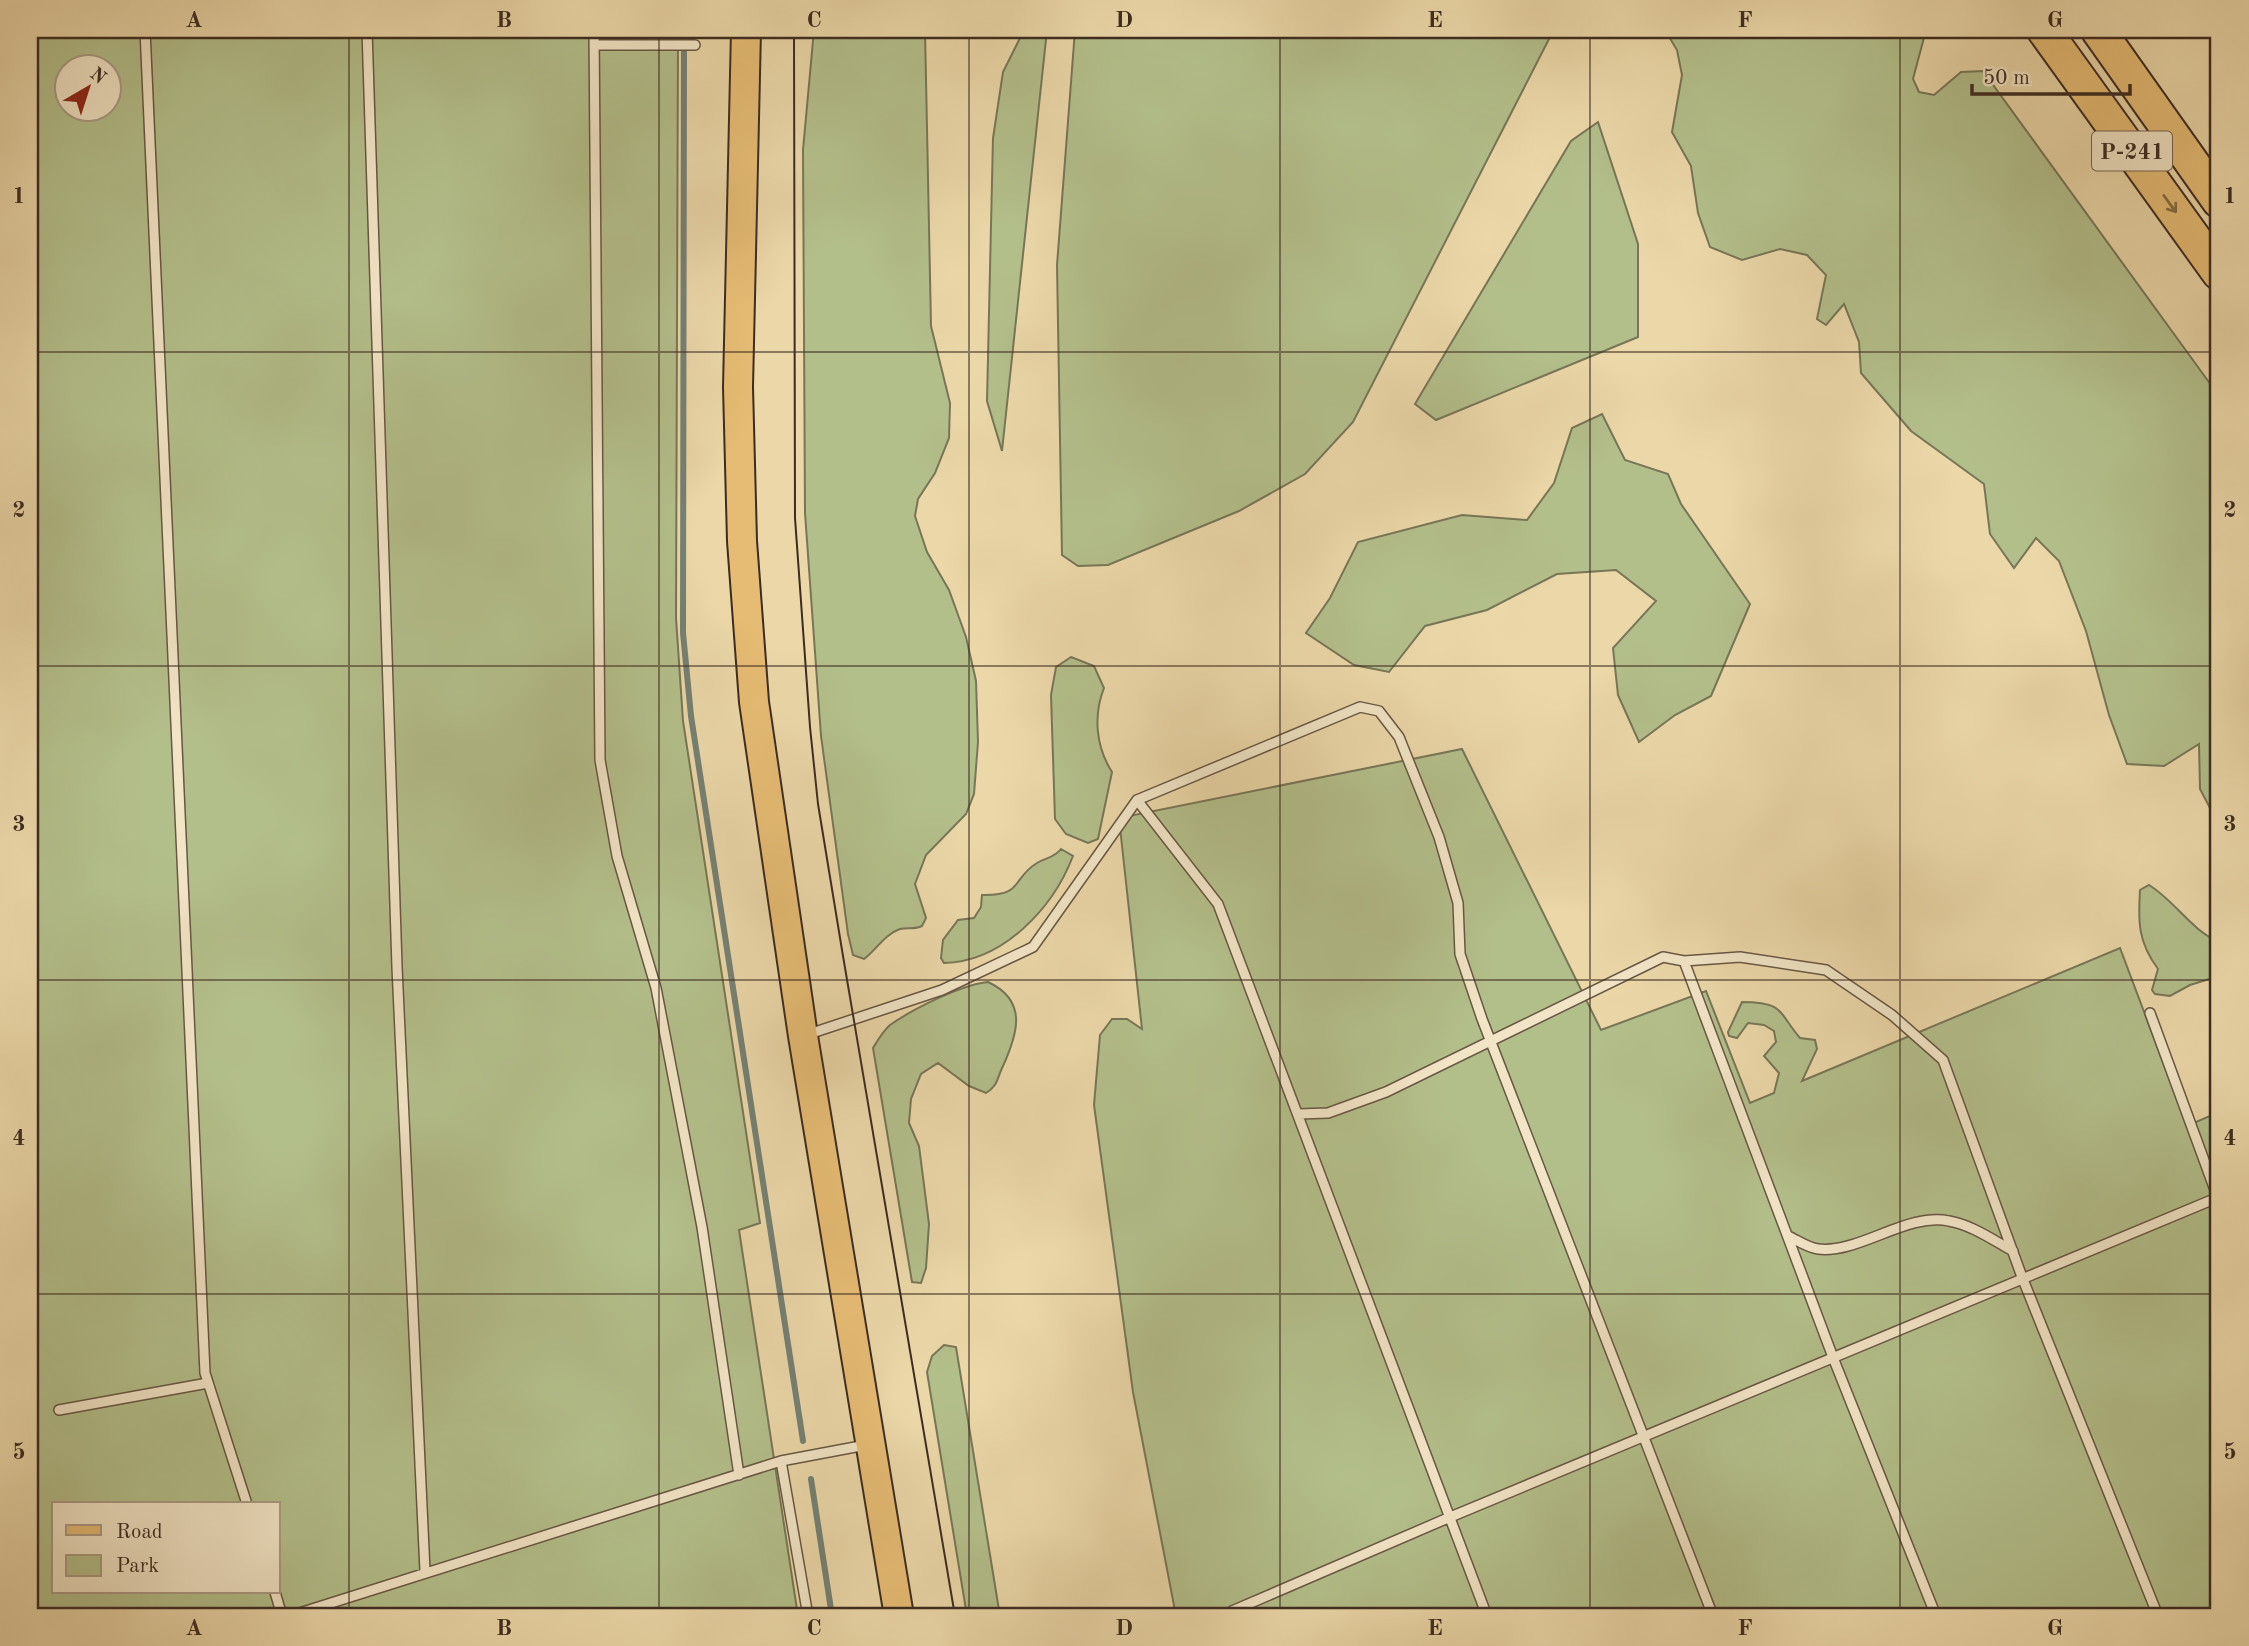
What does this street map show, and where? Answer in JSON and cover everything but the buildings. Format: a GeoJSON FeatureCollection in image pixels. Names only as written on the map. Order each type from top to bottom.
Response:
{"type":"FeatureCollection","features":[{"type":"Feature","properties":{"kind":"highway","name":"Р-241"},"geometry":{"type":"LineString","coordinates":[[2044,30],[2219,273]]}},
{"type":"Feature","properties":{"kind":"highway","name":"Р-241"},"geometry":{"type":"LineString","coordinates":[[2098,30],[2219,201]]}},
{"type":"Feature","properties":{"kind":"main road"},"geometry":{"type":"LineString","coordinates":[[746,30],[738,387],[742,541],[754,702],[803,1036],[900,1616]]}},
{"type":"Feature","properties":{"kind":"lane"},"geometry":{"type":"LineString","coordinates":[[145,30],[205,1373],[246,1502]]}},
{"type":"Feature","properties":{"kind":"lane"},"geometry":{"type":"LineString","coordinates":[[367,30],[397,967],[425,1571]]}},
{"type":"Feature","properties":{"kind":"lane"},"geometry":{"type":"LineString","coordinates":[[594,30],[600,760],[617,856],[659,1001],[702,1227],[739,1475]]}},
{"type":"Feature","properties":{"kind":"lane"},"geometry":{"type":"LineString","coordinates":[[594,45],[695,45]]}},
{"type":"Feature","properties":{"kind":"lane"},"geometry":{"type":"LineString","coordinates":[[803,1036],[942,990],[1033,947],[1137,800],[1360,707],[1379,711],[1399,737],[1439,837],[1458,903],[1460,954],[1491,1041],[1713,1616]]}},
{"type":"Feature","properties":{"kind":"lane"},"geometry":{"type":"LineString","coordinates":[[1137,800],[1218,904],[1487,1616]]}},
{"type":"Feature","properties":{"kind":"lane"},"geometry":{"type":"LineString","coordinates":[[1298,1114],[1328,1112],[1374,1097],[1583,994],[1629,976],[1651,961],[1663,957],[1684,961],[1740,957],[1818,967],[1892,1015],[1943,1060],[2022,1277],[2158,1616]]}},
{"type":"Feature","properties":{"kind":"lane"},"geometry":{"type":"LineString","coordinates":[[1684,961],[1834,1360],[1936,1616]]}},
{"type":"Feature","properties":{"kind":"lane"},"geometry":{"type":"LineString","coordinates":[[1233,1616],[1232,1611],[1448,1518],[1642,1436],[1834,1360],[2022,1277],[2219,1199],[2150,1013]]}},
{"type":"Feature","properties":{"kind":"lane"},"geometry":{"type":"LineString","coordinates":[[1788,1236],[1816,1249],[1833,1248],[1924,1221],[1947,1220],[1965,1226],[2013,1251]]}},
{"type":"Feature","properties":{"kind":"lane"},"geometry":{"type":"LineString","coordinates":[[59,1410],[208,1383]]}},
{"type":"Feature","properties":{"kind":"lane"},"geometry":{"type":"LineString","coordinates":[[294,1616],[425,1571],[781,1461],[847,1447],[871,1445]]}},
{"type":"Feature","properties":{"kind":"lane"},"geometry":{"type":"LineString","coordinates":[[781,1461],[808,1616]]}},
{"type":"Feature","properties":{"kind":"lane"},"geometry":{"type":"LineString","coordinates":[[276,1594],[282,1616]]}},
{"type":"Feature","properties":{"kind":"lane"},"geometry":{"type":"LineString","coordinates":[[1250,1604],[1251,1614]]}},
{"type":"Feature","properties":{"kind":"green space"},"geometry":{"type":"Polygon","coordinates":[[[30,30],[678,30],[676,618],[683,721],[760,1223],[739,1230],[798,1616],[30,1616],[30,30]]]}},
{"type":"Feature","properties":{"kind":"green space"},"geometry":{"type":"Polygon","coordinates":[[[814,30],[925,30],[931,326],[950,403],[949,438],[935,473],[918,499],[915,516],[927,552],[949,590],[966,637],[976,681],[978,742],[974,794],[966,814],[926,855],[915,884],[926,918],[922,926],[900,929],[890,935],[864,959],[853,955],[848,934],[821,736],[805,513],[803,150],[814,30]]]}},
{"type":"Feature","properties":{"kind":"green space"},"geometry":{"type":"Polygon","coordinates":[[[1024,30],[1047,30],[1002,451],[987,401],[993,138],[1003,72],[1024,30]]]}},
{"type":"Feature","properties":{"kind":"green space"},"geometry":{"type":"Polygon","coordinates":[[[1075,30],[1548,30],[1549,39],[1353,422],[1305,474],[1239,511],[1108,565],[1078,566],[1062,555],[1057,265],[1075,30]]]}},
{"type":"Feature","properties":{"kind":"green space"},"geometry":{"type":"Polygon","coordinates":[[[1665,30],[1926,30],[1913,79],[1919,92],[1934,95],[1961,72],[1983,71],[2219,396],[2219,825],[2200,789],[2199,744],[2164,766],[2127,764],[2109,715],[2086,631],[2059,561],[2036,538],[2014,568],[1990,534],[1984,484],[1911,431],[1861,373],[1859,342],[1844,304],[1826,325],[1817,319],[1826,275],[1807,255],[1780,249],[1742,260],[1710,247],[1698,213],[1691,166],[1672,132],[1682,75],[1677,50],[1665,30]]]}},
{"type":"Feature","properties":{"kind":"green space"},"geometry":{"type":"Polygon","coordinates":[[[1598,122],[1638,244],[1638,337],[1436,420],[1415,404],[1571,141],[1598,122]]]}},
{"type":"Feature","properties":{"kind":"green space"},"geometry":{"type":"Polygon","coordinates":[[[1602,414],[1625,460],[1668,474],[1681,504],[1750,604],[1711,696],[1675,715],[1639,742],[1618,695],[1613,648],[1656,601],[1616,570],[1557,574],[1487,610],[1425,626],[1389,672],[1354,665],[1306,633],[1330,598],[1358,542],[1462,515],[1527,520],[1554,483],[1572,428],[1602,414]]]}},
{"type":"Feature","properties":{"kind":"green space"},"geometry":{"type":"Polygon","coordinates":[[[1071,657],[1094,666],[1104,688],[1098,709],[1098,731],[1102,752],[1112,772],[1098,839],[1088,843],[1066,834],[1055,819],[1051,695],[1056,667],[1071,657]]]}},
{"type":"Feature","properties":{"kind":"green space"},"geometry":{"type":"Polygon","coordinates":[[[1462,749],[1601,1030],[1706,991],[1750,1103],[1774,1093],[1779,1073],[1764,1056],[1776,1042],[1774,1031],[1764,1025],[1748,1023],[1737,1038],[1729,1036],[1728,1032],[1742,1002],[1756,1002],[1773,1007],[1783,1015],[1800,1038],[1815,1040],[1817,1049],[1802,1081],[2120,948],[2187,1126],[2219,1112],[2219,1616],[1176,1616],[1133,1392],[1094,1105],[1100,1035],[1112,1019],[1127,1019],[1142,1029],[1119,818],[1462,749]]]}},
{"type":"Feature","properties":{"kind":"green space"},"geometry":{"type":"Polygon","coordinates":[[[1061,849],[1073,856],[1064,875],[1053,895],[1023,929],[986,953],[966,960],[944,963],[941,958],[943,940],[958,920],[974,918],[981,907],[982,895],[995,895],[1011,890],[1029,869],[1061,849]]]}},
{"type":"Feature","properties":{"kind":"green space"},"geometry":{"type":"Polygon","coordinates":[[[2149,885],[2200,930],[2219,942],[2219,976],[2190,985],[2170,996],[2155,994],[2152,990],[2158,969],[2143,941],[2139,912],[2140,890],[2149,885]]]}},
{"type":"Feature","properties":{"kind":"green space"},"geometry":{"type":"Polygon","coordinates":[[[988,982],[1010,999],[1016,1020],[1012,1042],[995,1085],[986,1093],[969,1086],[938,1063],[921,1074],[911,1099],[909,1123],[919,1146],[929,1224],[926,1268],[921,1283],[912,1282],[873,1048],[887,1027],[911,1012],[951,993],[988,982]]]}},
{"type":"Feature","properties":{"kind":"green space"},"geometry":{"type":"Polygon","coordinates":[[[944,1345],[956,1347],[1000,1616],[967,1616],[927,1372],[932,1356],[944,1345]]]}},
{"type":"Feature","properties":{"kind":"waterway"},"geometry":{"type":"LineString","coordinates":[[684,30],[683,633],[691,716],[803,1441]]}},
{"type":"Feature","properties":{"kind":"waterway"},"geometry":{"type":"LineString","coordinates":[[811,1479],[832,1616]]}},
{"type":"Feature","properties":{"kind":"tram line"},"geometry":{"type":"LineString","coordinates":[[794,30],[795,518],[810,727],[818,804],[955,1616]]}}]}
